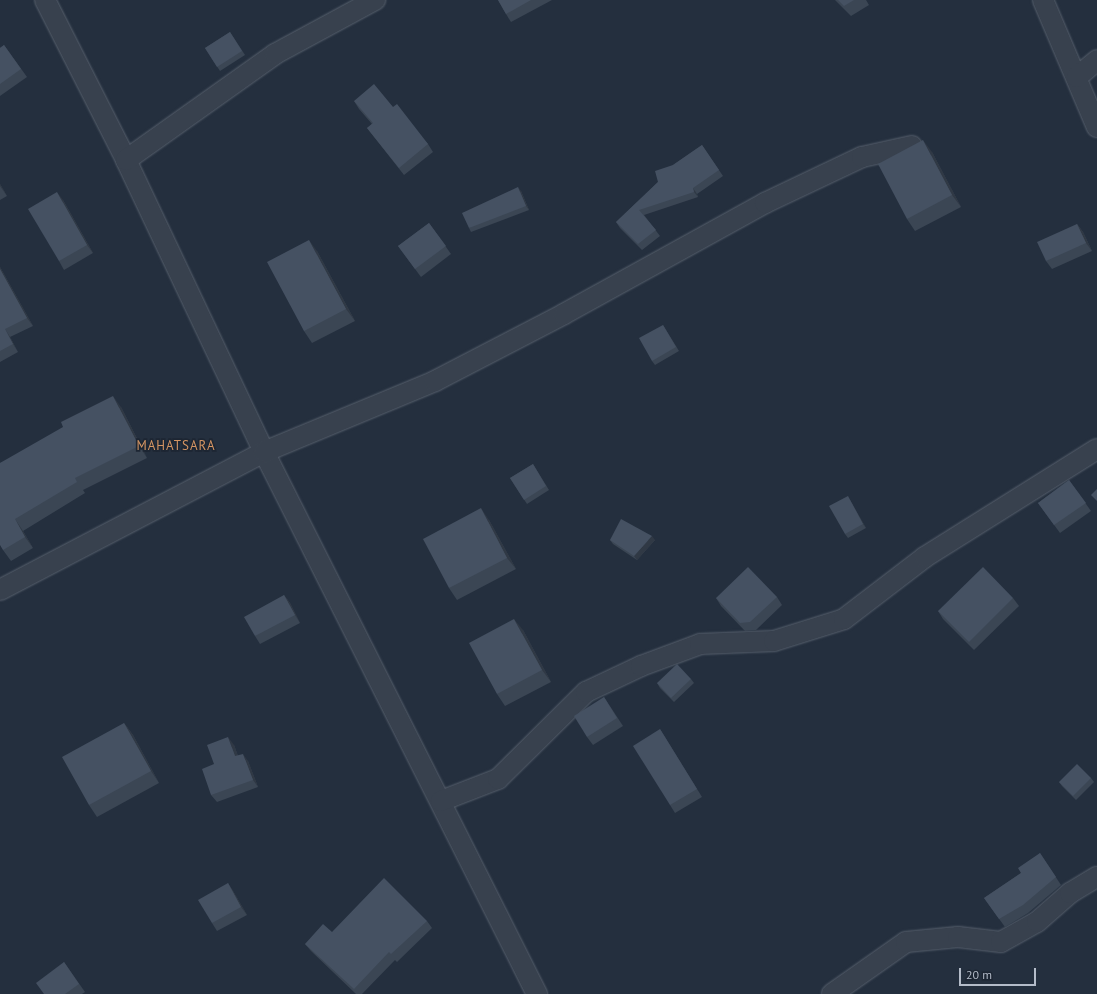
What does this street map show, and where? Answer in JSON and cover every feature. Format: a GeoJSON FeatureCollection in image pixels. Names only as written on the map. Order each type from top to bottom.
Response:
{"type":"FeatureCollection","features":[{"type":"Feature","properties":{"kind":"street"},"geometry":{"type":"LineString","coordinates":[[45,0],[126,160],[264,452],[441,801],[536,994]]}},
{"type":"Feature","properties":{"kind":"street"},"geometry":{"type":"LineString","coordinates":[[126,160],[275,54],[375,0]]}},
{"type":"Feature","properties":{"kind":"street"},"geometry":{"type":"LineString","coordinates":[[1043,0],[1097,127]]}},
{"type":"Feature","properties":{"kind":"street"},"geometry":{"type":"LineString","coordinates":[[1077,77],[1097,60]]}},
{"type":"Feature","properties":{"kind":"street"},"geometry":{"type":"LineString","coordinates":[[0,590],[264,452],[435,381],[564,314],[765,203],[855,160],[912,146]]}},
{"type":"Feature","properties":{"kind":"street"},"geometry":{"type":"LineString","coordinates":[[441,801],[498,779],[586,692],[628,673],[700,644],[774,641],[844,619],[926,557],[1097,449]]}},
{"type":"Feature","properties":{"kind":"street"},"geometry":{"type":"LineString","coordinates":[[832,994],[906,942],[958,937],[1000,942],[1037,922],[1070,894],[1097,877]]}},
{"type":"Feature","properties":{"kind":"building"},"geometry":{"type":"Polygon","coordinates":[[[498,0],[531,0],[506,14],[498,0]]]}},
{"type":"Feature","properties":{"kind":"building"},"geometry":{"type":"Polygon","coordinates":[[[838,0],[854,0],[844,6],[838,0]]]}},
{"type":"Feature","properties":{"kind":"building"},"geometry":{"type":"Polygon","coordinates":[[[230,32],[242,51],[217,67],[205,48],[230,32]]]}},
{"type":"Feature","properties":{"kind":"building"},"geometry":{"type":"Polygon","coordinates":[[[4,45],[21,69],[0,84],[0,48],[4,45]]]}},
{"type":"Feature","properties":{"kind":"building"},"geometry":{"type":"Polygon","coordinates":[[[374,84],[393,107],[397,104],[428,144],[399,168],[367,128],[373,123],[354,101],[374,84]]]}},
{"type":"Feature","properties":{"kind":"building"},"geometry":{"type":"Polygon","coordinates":[[[923,140],[952,195],[907,219],[878,164],[923,140]]]}},
{"type":"Feature","properties":{"kind":"building"},"geometry":{"type":"Polygon","coordinates":[[[702,145],[719,170],[693,188],[694,192],[639,210],[656,230],[638,244],[616,222],[658,182],[655,171],[673,165],[702,145]]]}},
{"type":"Feature","properties":{"kind":"building"},"geometry":{"type":"Polygon","coordinates":[[[518,187],[526,206],[469,228],[462,213],[518,187]]]}},
{"type":"Feature","properties":{"kind":"building"},"geometry":{"type":"Polygon","coordinates":[[[57,192],[87,245],[59,261],[28,209],[57,192]]]}},
{"type":"Feature","properties":{"kind":"building"},"geometry":{"type":"Polygon","coordinates":[[[429,223],[446,246],[415,269],[398,246],[429,223]]]}},
{"type":"Feature","properties":{"kind":"building"},"geometry":{"type":"Polygon","coordinates":[[[1077,224],[1086,243],[1046,261],[1037,242],[1077,224]]]}},
{"type":"Feature","properties":{"kind":"building"},"geometry":{"type":"Polygon","coordinates":[[[309,240],[346,309],[304,331],[267,262],[309,240]]]}},
{"type":"Feature","properties":{"kind":"building"},"geometry":{"type":"Polygon","coordinates":[[[0,269],[27,318],[5,329],[13,344],[0,351],[0,269]]]}},
{"type":"Feature","properties":{"kind":"building"},"geometry":{"type":"Polygon","coordinates":[[[663,325],[676,347],[652,361],[639,338],[663,325]]]}},
{"type":"Feature","properties":{"kind":"building"},"geometry":{"type":"Polygon","coordinates":[[[113,396],[139,446],[75,478],[77,482],[15,519],[25,537],[3,550],[0,545],[0,463],[63,427],[61,422],[113,396]]]}},
{"type":"Feature","properties":{"kind":"building"},"geometry":{"type":"Polygon","coordinates":[[[533,464],[546,486],[524,500],[510,478],[533,464]]]}},
{"type":"Feature","properties":{"kind":"building"},"geometry":{"type":"Polygon","coordinates":[[[1069,480],[1086,503],[1054,525],[1038,503],[1069,480]]]}},
{"type":"Feature","properties":{"kind":"building"},"geometry":{"type":"Polygon","coordinates":[[[1097,489],[1097,501],[1091,495],[1097,489]]]}},
{"type":"Feature","properties":{"kind":"building"},"geometry":{"type":"Polygon","coordinates":[[[848,496],[863,524],[845,534],[829,506],[848,496]]]}},
{"type":"Feature","properties":{"kind":"building"},"geometry":{"type":"Polygon","coordinates":[[[481,508],[507,558],[449,588],[423,539],[481,508]]]}},
{"type":"Feature","properties":{"kind":"building"},"geometry":{"type":"Polygon","coordinates":[[[621,519],[652,536],[634,556],[610,540],[621,519]]]}},
{"type":"Feature","properties":{"kind":"building"},"geometry":{"type":"Polygon","coordinates":[[[748,567],[777,597],[750,622],[740,623],[716,598],[748,567]]]}},
{"type":"Feature","properties":{"kind":"building"},"geometry":{"type":"Polygon","coordinates":[[[983,567],[1013,598],[969,642],[938,611],[983,567]]]}},
{"type":"Feature","properties":{"kind":"building"},"geometry":{"type":"Polygon","coordinates":[[[284,595],[295,615],[255,636],[244,617],[284,595]]]}},
{"type":"Feature","properties":{"kind":"building"},"geometry":{"type":"Polygon","coordinates":[[[514,619],[542,670],[497,694],[469,643],[514,619]]]}},
{"type":"Feature","properties":{"kind":"building"},"geometry":{"type":"Polygon","coordinates":[[[677,664],[691,679],[671,698],[657,683],[677,664]]]}},
{"type":"Feature","properties":{"kind":"building"},"geometry":{"type":"Polygon","coordinates":[[[604,697],[617,718],[587,737],[574,716],[604,697]]]}},
{"type":"Feature","properties":{"kind":"building"},"geometry":{"type":"Polygon","coordinates":[[[124,723],[151,771],[89,805],[62,757],[124,723]]]}},
{"type":"Feature","properties":{"kind":"building"},"geometry":{"type":"Polygon","coordinates":[[[660,729],[697,789],[670,805],[633,746],[660,729]]]}},
{"type":"Feature","properties":{"kind":"building"},"geometry":{"type":"Polygon","coordinates":[[[228,737],[235,756],[243,754],[253,780],[211,795],[202,769],[214,764],[207,745],[228,737]]]}},
{"type":"Feature","properties":{"kind":"building"},"geometry":{"type":"Polygon","coordinates":[[[1077,764],[1091,778],[1073,796],[1059,782],[1077,764]]]}},
{"type":"Feature","properties":{"kind":"building"},"geometry":{"type":"Polygon","coordinates":[[[1040,853],[1056,877],[1023,905],[999,919],[984,898],[1021,873],[1018,868],[1040,853]]]}},
{"type":"Feature","properties":{"kind":"building"},"geometry":{"type":"Polygon","coordinates":[[[384,878],[427,921],[391,954],[389,952],[354,989],[305,944],[323,924],[332,932],[384,878]]]}},
{"type":"Feature","properties":{"kind":"building"},"geometry":{"type":"Polygon","coordinates":[[[228,883],[241,907],[212,923],[198,900],[228,883]]]}},
{"type":"Feature","properties":{"kind":"building"},"geometry":{"type":"Polygon","coordinates":[[[64,962],[79,984],[65,994],[44,994],[36,983],[64,962]]]}},
{"type":"Feature","properties":{"kind":"district","name":"MAHATSARA"},"geometry":{"type":"Point","coordinates":[176,446]}}]}
